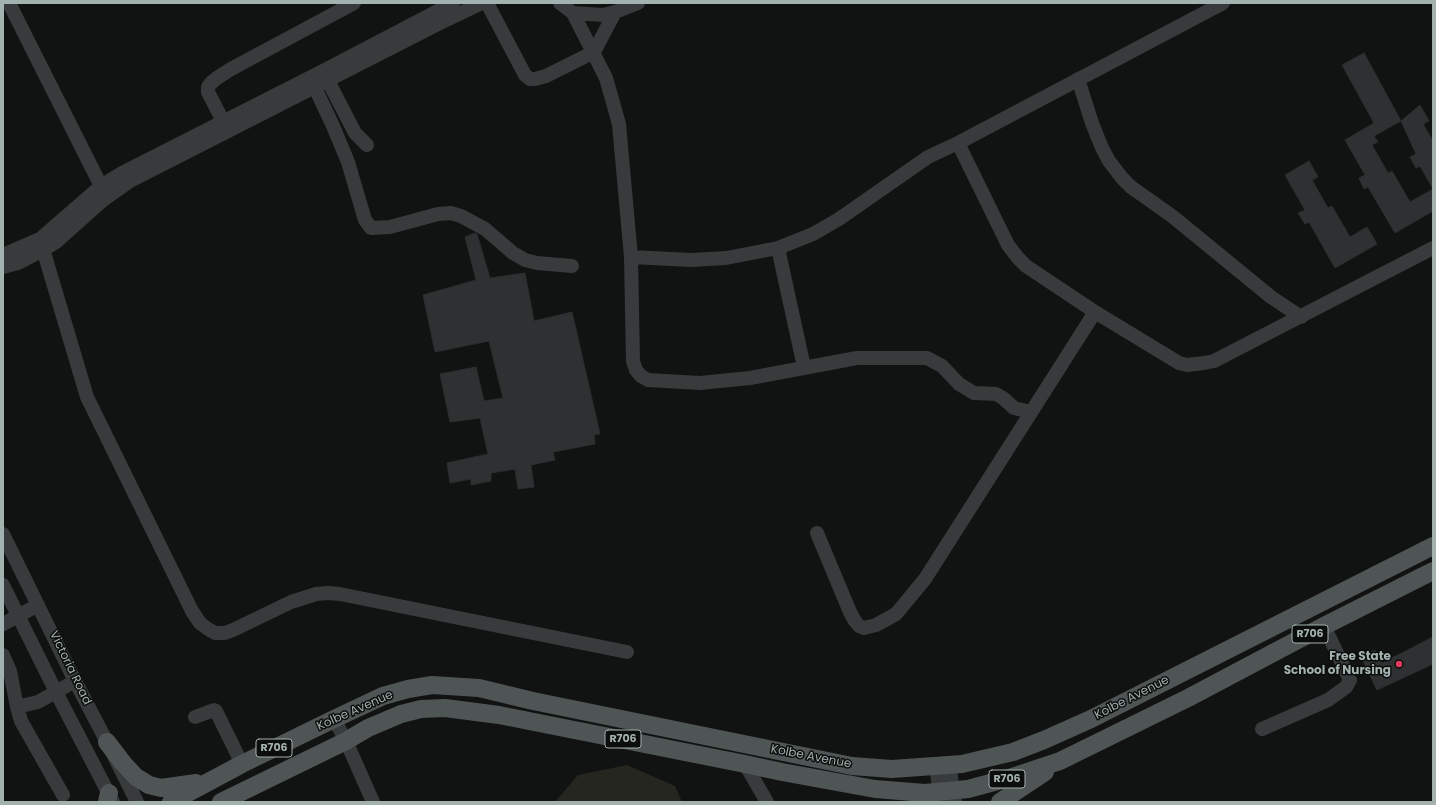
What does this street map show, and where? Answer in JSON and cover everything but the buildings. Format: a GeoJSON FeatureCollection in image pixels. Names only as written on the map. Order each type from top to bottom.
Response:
{"type":"FeatureCollection","features":[{"type":"Feature","properties":{"kind":"main road","name":"Kolbe Avenue"},"geometry":{"type":"LineString","coordinates":[[172,802],[242,764],[383,696],[408,689],[432,686],[479,688],[533,701],[852,766],[892,769],[962,764],[1013,752],[1091,719],[1433,546]]}},
{"type":"Feature","properties":{"kind":"main road","name":"Kolbe Avenue"},"geometry":{"type":"LineString","coordinates":[[221,802],[346,741],[368,728],[401,714],[421,709],[445,708],[499,715],[788,774],[875,789],[925,793],[947,797],[968,789],[1009,778],[1060,761],[1181,701],[1433,571]]}},
{"type":"Feature","properties":{"kind":"main road"},"geometry":{"type":"LineString","coordinates":[[1314,606],[1324,626]]}},
{"type":"Feature","properties":{"kind":"main road"},"geometry":{"type":"LineString","coordinates":[[107,742],[136,777],[149,786],[161,788],[174,787],[214,780]]}},
{"type":"Feature","properties":{"kind":"main road"},"geometry":{"type":"LineString","coordinates":[[1000,802],[1029,784],[1060,761]]}},
{"type":"Feature","properties":{"kind":"main road"},"geometry":{"type":"LineString","coordinates":[[875,789],[902,802]]}},
{"type":"Feature","properties":{"kind":"street"},"geometry":{"type":"LineString","coordinates":[[9,3],[105,191]]}},
{"type":"Feature","properties":{"kind":"street"},"geometry":{"type":"LineString","coordinates":[[226,126],[208,92],[208,87],[217,78],[354,3]]}},
{"type":"Feature","properties":{"kind":"street"},"geometry":{"type":"LineString","coordinates":[[3,268],[18,263],[42,245],[129,169],[226,126],[319,79],[453,3]]}},
{"type":"Feature","properties":{"kind":"street"},"geometry":{"type":"LineString","coordinates":[[435,12],[482,3]]}},
{"type":"Feature","properties":{"kind":"street"},"geometry":{"type":"LineString","coordinates":[[487,3],[525,75],[530,79],[546,76],[594,52],[615,12]]}},
{"type":"Feature","properties":{"kind":"street"},"geometry":{"type":"LineString","coordinates":[[560,3],[573,13],[594,52],[606,78],[619,124],[631,258],[633,361],[636,370],[641,376],[648,380],[700,383],[750,378],[857,358],[927,358],[942,366],[959,384],[974,393],[996,394],[1014,408],[1032,412]]}},
{"type":"Feature","properties":{"kind":"street"},"geometry":{"type":"LineString","coordinates":[[573,13],[603,15],[638,3]]}},
{"type":"Feature","properties":{"kind":"street"},"geometry":{"type":"LineString","coordinates":[[631,258],[691,260],[726,258],[778,248],[813,234],[839,219],[928,157],[958,143],[1222,3]]}},
{"type":"Feature","properties":{"kind":"street"},"geometry":{"type":"LineString","coordinates":[[319,79],[355,133],[367,146]]}},
{"type":"Feature","properties":{"kind":"street"},"geometry":{"type":"LineString","coordinates":[[319,79],[348,162],[365,220],[372,228],[390,227],[438,214],[451,213],[461,216],[485,229],[513,253],[525,260],[537,263],[572,266]]}},
{"type":"Feature","properties":{"kind":"street"},"geometry":{"type":"LineString","coordinates":[[1078,79],[1092,123],[1102,148],[1109,161],[1122,178],[1172,216],[1271,297],[1300,317]]}},
{"type":"Feature","properties":{"kind":"street"},"geometry":{"type":"LineString","coordinates":[[958,143],[1008,245],[1026,266],[1096,312],[1179,363],[1191,365],[1204,364],[1214,361],[1433,248]]}},
{"type":"Feature","properties":{"kind":"street"},"geometry":{"type":"LineString","coordinates":[[3,255],[42,245]]}},
{"type":"Feature","properties":{"kind":"street"},"geometry":{"type":"LineString","coordinates":[[42,245],[87,396],[192,611],[200,622],[208,629],[216,633],[234,630],[291,602],[316,594],[328,593],[340,594],[627,652]]}},
{"type":"Feature","properties":{"kind":"street"},"geometry":{"type":"LineString","coordinates":[[778,248],[804,367]]}},
{"type":"Feature","properties":{"kind":"street"},"geometry":{"type":"LineString","coordinates":[[817,533],[855,621],[859,626],[864,628],[876,625],[896,614],[925,579],[1096,312]]}},
{"type":"Feature","properties":{"kind":"street","name":"Victoria Road"},"geometry":{"type":"LineString","coordinates":[[3,534],[6,549],[38,605],[137,802]]}},
{"type":"Feature","properties":{"kind":"street","name":"Victoria Road"},"geometry":{"type":"LineString","coordinates":[[3,585],[110,799]]}},
{"type":"Feature","properties":{"kind":"street"},"geometry":{"type":"LineString","coordinates":[[3,624],[38,605]]}},
{"type":"Feature","properties":{"kind":"street"},"geometry":{"type":"LineString","coordinates":[[1262,729],[1328,700],[1346,687],[1350,680],[1324,626]]}},
{"type":"Feature","properties":{"kind":"street"},"geometry":{"type":"LineString","coordinates":[[3,655],[10,671],[16,707],[21,721],[63,795]]}},
{"type":"Feature","properties":{"kind":"street"},"geometry":{"type":"LineString","coordinates":[[16,707],[38,702],[75,681]]}},
{"type":"Feature","properties":{"kind":"street"},"geometry":{"type":"LineString","coordinates":[[195,717],[214,710],[216,711],[242,764]]}},
{"type":"Feature","properties":{"kind":"street"},"geometry":{"type":"LineString","coordinates":[[334,719],[346,741],[374,802]]}},
{"type":"Feature","properties":{"kind":"street"},"geometry":{"type":"LineString","coordinates":[[745,764],[767,802]]}},
{"type":"Feature","properties":{"kind":"street"},"geometry":{"type":"LineString","coordinates":[[943,766],[947,797]]}},
{"type":"Feature","properties":{"kind":"shaded area"},"geometry":{"type":"Polygon","coordinates":[[[627,765],[675,786],[682,802],[555,802],[578,775],[627,765]]]}},
{"type":"Feature","properties":{"kind":"place","name":"Free State School of Nursing"},"geometry":{"type":"Point","coordinates":[1399,664]}}]}
